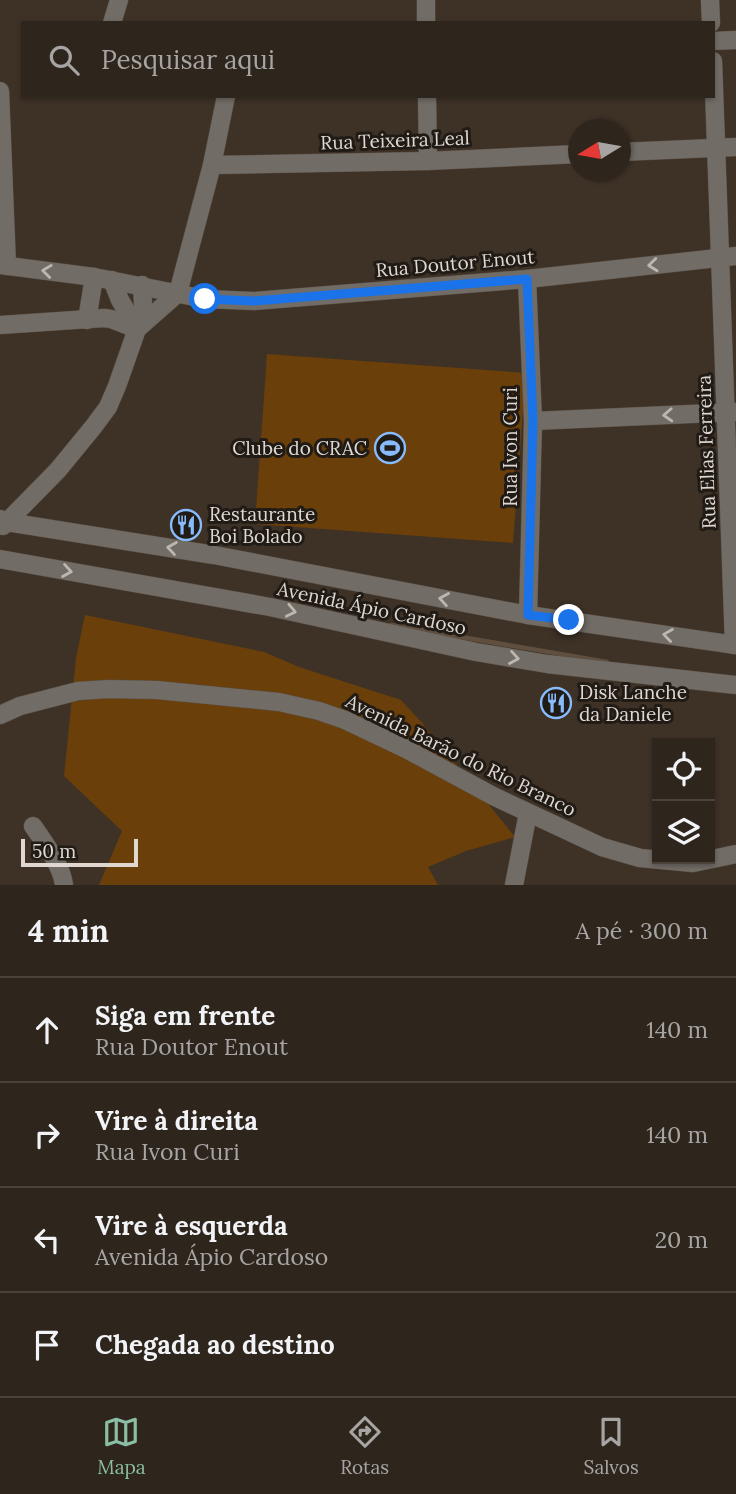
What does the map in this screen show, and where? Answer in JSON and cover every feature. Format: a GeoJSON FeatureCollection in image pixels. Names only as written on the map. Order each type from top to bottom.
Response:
{"type":"FeatureCollection","features":[{"type":"Feature","properties":{"kind":"street"},"geometry":{"type":"LineString","coordinates":[[113,21],[119,0]]}},
{"type":"Feature","properties":{"kind":"street"},"geometry":{"type":"LineString","coordinates":[[426,0],[426,21]]}},
{"type":"Feature","properties":{"kind":"street"},"geometry":{"type":"LineString","coordinates":[[710,0],[711,21]]}},
{"type":"Feature","properties":{"kind":"street"},"geometry":{"type":"LineString","coordinates":[[715,41],[736,40]]}},
{"type":"Feature","properties":{"kind":"street"},"geometry":{"type":"LineString","coordinates":[[0,92],[4,265]]}},
{"type":"Feature","properties":{"kind":"street"},"geometry":{"type":"LineString","coordinates":[[140,326],[178,293],[212,165],[226,98]]}},
{"type":"Feature","properties":{"kind":"street"},"geometry":{"type":"LineString","coordinates":[[427,98],[428,161]]}},
{"type":"Feature","properties":{"kind":"street","name":"Rua Elias Ferreira"},"geometry":{"type":"LineString","coordinates":[[714,98],[716,148],[729,257],[735,645]]}},
{"type":"Feature","properties":{"kind":"street"},"geometry":{"type":"LineString","coordinates":[[631,152],[736,147]]}},
{"type":"Feature","properties":{"kind":"street","name":"Rua Teixeira Leal"},"geometry":{"type":"LineString","coordinates":[[212,165],[428,161],[568,155]]}},
{"type":"Feature","properties":{"kind":"street","name":"Rua Doutor Enout"},"geometry":{"type":"LineString","coordinates":[[4,265],[142,285],[205,299],[254,301],[527,279],[729,257]]}},
{"type":"Feature","properties":{"kind":"street"},"geometry":{"type":"LineString","coordinates":[[87,320],[103,279],[140,326]]}},
{"type":"Feature","properties":{"kind":"street","name":"Rua Ivon Curi"},"geometry":{"type":"LineString","coordinates":[[527,279],[533,421],[528,615]]}},
{"type":"Feature","properties":{"kind":"street"},"geometry":{"type":"LineString","coordinates":[[3,524],[58,470],[108,407],[140,326],[142,285]]}},
{"type":"Feature","properties":{"kind":"street"},"geometry":{"type":"LineString","coordinates":[[0,325],[104,318],[140,326]]}},
{"type":"Feature","properties":{"kind":"street"},"geometry":{"type":"LineString","coordinates":[[533,421],[731,412]]}},
{"type":"Feature","properties":{"kind":"street","name":"Avenida Ápio Cardoso"},"geometry":{"type":"LineString","coordinates":[[3,524],[214,555],[528,615],[735,645]]}},
{"type":"Feature","properties":{"kind":"street","name":"Avenida Ápio Cardoso"},"geometry":{"type":"LineString","coordinates":[[0,559],[270,607],[475,652],[547,664],[736,685]]}},
{"type":"Feature","properties":{"kind":"street","name":"Avenida Barão do Rio Branco"},"geometry":{"type":"LineString","coordinates":[[0,715],[20,706],[78,691],[109,689],[157,690],[279,702],[345,720],[528,813],[602,847],[640,858],[693,863],[736,854]]}},
{"type":"Feature","properties":{"kind":"street"},"geometry":{"type":"LineString","coordinates":[[514,885],[528,813]]}},
{"type":"Feature","properties":{"kind":"street"},"geometry":{"type":"LineString","coordinates":[[33,826],[62,875],[64,885]]}},
{"type":"Feature","properties":{"kind":"shaded area","name":"Clube do CRAC"},"geometry":{"type":"Polygon","coordinates":[[[267,354],[526,373],[513,543],[255,524],[267,354]]]}},
{"type":"Feature","properties":{"kind":"shaded area"},"geometry":{"type":"Polygon","coordinates":[[[85,615],[264,652],[299,667],[401,700],[515,837],[466,851],[428,867],[438,885],[99,885],[122,831],[64,776],[76,658],[85,615]]]}},
{"type":"Feature","properties":{"kind":"waterway"},"geometry":{"type":"LineString","coordinates":[[391,625],[607,662]]}},
{"type":"Feature","properties":{"kind":"place","name":"Clube do CRAC"},"geometry":{"type":"Point","coordinates":[390,448]}},
{"type":"Feature","properties":{"kind":"place","name":"Restaurante Boi Bolado"},"geometry":{"type":"Point","coordinates":[186,525]}},
{"type":"Feature","properties":{"kind":"place","name":"Disk Lanche da Daniele"},"geometry":{"type":"Point","coordinates":[556,703]}},
{"type":"Feature","properties":{"kind":"route"},"geometry":{"type":"LineString","coordinates":[[205,299],[254,301],[527,279],[533,421],[528,615],[569,620]]}}]}
